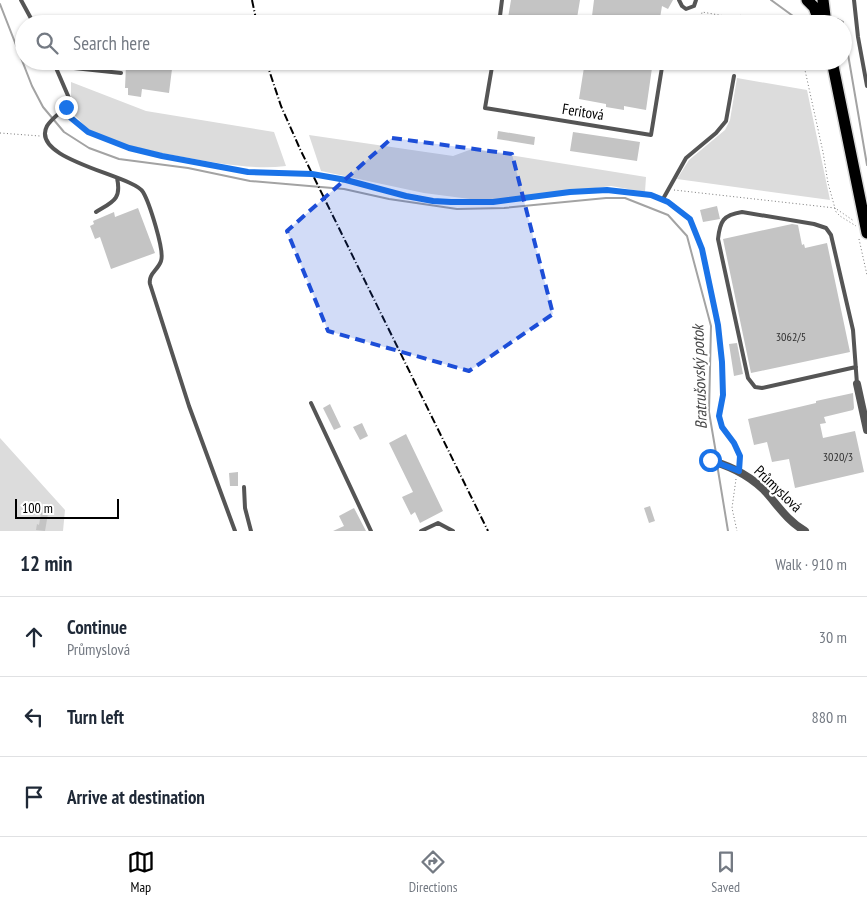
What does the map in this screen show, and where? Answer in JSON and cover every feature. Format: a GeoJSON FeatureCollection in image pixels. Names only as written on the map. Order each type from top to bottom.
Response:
{"type":"FeatureCollection","features":[{"type":"Feature","properties":{"kind":"main road"},"geometry":{"type":"LineString","coordinates":[[807,0],[814,7],[817,15]]}},
{"type":"Feature","properties":{"kind":"main road"},"geometry":{"type":"LineString","coordinates":[[823,0],[825,15]]}},
{"type":"Feature","properties":{"kind":"main road"},"geometry":{"type":"LineString","coordinates":[[833,70],[862,230]]}},
{"type":"Feature","properties":{"kind":"street"},"geometry":{"type":"LineString","coordinates":[[856,384],[867,430]]}},
{"type":"Feature","properties":{"kind":"street","name":"Průmyslová"},"geometry":{"type":"LineString","coordinates":[[707,460],[724,464],[739,471],[763,490],[787,517],[805,531]]}},
{"type":"Feature","properties":{"kind":"lane"},"geometry":{"type":"LineString","coordinates":[[21,0],[29,15]]}},
{"type":"Feature","properties":{"kind":"lane"},"geometry":{"type":"LineString","coordinates":[[500,15],[502,0]]}},
{"type":"Feature","properties":{"kind":"lane"},"geometry":{"type":"LineString","coordinates":[[679,0],[682,6],[689,9],[694,6],[696,0]]}},
{"type":"Feature","properties":{"kind":"lane"},"geometry":{"type":"LineString","coordinates":[[854,0],[867,86]]}},
{"type":"Feature","properties":{"kind":"lane"},"geometry":{"type":"LineString","coordinates":[[861,53],[867,52]]}},
{"type":"Feature","properties":{"kind":"lane"},"geometry":{"type":"LineString","coordinates":[[57,70],[68,94],[68,104],[47,126],[46,136],[57,152],[70,160],[138,186],[146,198],[162,247],[162,261],[153,272],[149,281],[188,406],[235,531]]}},
{"type":"Feature","properties":{"kind":"lane"},"geometry":{"type":"LineString","coordinates":[[93,70],[121,73]]}},
{"type":"Feature","properties":{"kind":"lane","name":"Feritová"},"geometry":{"type":"LineString","coordinates":[[491,70],[485,108],[651,134],[662,70]]}},
{"type":"Feature","properties":{"kind":"lane"},"geometry":{"type":"LineString","coordinates":[[662,199],[686,158],[716,133],[726,121],[734,76]]}},
{"type":"Feature","properties":{"kind":"lane"},"geometry":{"type":"LineString","coordinates":[[96,212],[115,200],[119,190],[117,178]]}},
{"type":"Feature","properties":{"kind":"lane"},"geometry":{"type":"LineString","coordinates":[[856,367],[762,388],[755,387],[748,378],[718,239],[719,230],[724,218],[730,214],[742,212],[814,224],[826,228],[831,235],[853,330],[856,367],[856,384]]}},
{"type":"Feature","properties":{"kind":"lane"},"geometry":{"type":"LineString","coordinates":[[311,403],[371,531]]}},
{"type":"Feature","properties":{"kind":"lane"},"geometry":{"type":"LineString","coordinates":[[244,487],[245,508],[251,531]]}},
{"type":"Feature","properties":{"kind":"lane"},"geometry":{"type":"LineString","coordinates":[[421,531],[438,523],[453,531]]}},
{"type":"Feature","properties":{"kind":"path"},"geometry":{"type":"LineString","coordinates":[[702,15],[702,12],[719,15]]}},
{"type":"Feature","properties":{"kind":"path"},"geometry":{"type":"LineString","coordinates":[[805,70],[828,183],[835,208],[838,215],[862,230]]}},
{"type":"Feature","properties":{"kind":"path"},"geometry":{"type":"LineString","coordinates":[[66,107],[71,118],[88,132],[129,148],[248,172],[312,174],[346,180],[433,201],[493,202],[570,192],[607,190],[651,195],[676,207],[690,219],[702,249],[718,325],[723,395],[719,416],[722,427],[734,443],[740,456],[732,508],[737,531]]}},
{"type":"Feature","properties":{"kind":"path"},"geometry":{"type":"LineString","coordinates":[[0,133],[46,136]]}},
{"type":"Feature","properties":{"kind":"path"},"geometry":{"type":"LineString","coordinates":[[669,189],[835,208],[862,230],[867,275]]}},
{"type":"Feature","properties":{"kind":"highlighted area"},"geometry":{"type":"Polygon","coordinates":[[[392,138],[512,154],[553,314],[469,371],[328,331],[287,231],[392,138]]]}},
{"type":"Feature","properties":{"kind":"shaded area"},"geometry":{"type":"Polygon","coordinates":[[[737,78],[807,90],[830,200],[677,179],[689,160],[725,130],[730,120],[737,78]]]}},
{"type":"Feature","properties":{"kind":"shaded area"},"geometry":{"type":"Polygon","coordinates":[[[71,82],[146,111],[274,132],[286,166],[260,167],[222,164],[148,150],[101,136],[82,124],[71,111],[71,82]]]}},
{"type":"Feature","properties":{"kind":"shaded area"},"geometry":{"type":"Polygon","coordinates":[[[309,135],[453,156],[472,149],[646,177],[645,192],[611,186],[493,202],[424,193],[321,171],[309,135]]]}},
{"type":"Feature","properties":{"kind":"shaded area"},"geometry":{"type":"Polygon","coordinates":[[[0,438],[65,510],[63,531],[0,531],[0,438]]]}},
{"type":"Feature","properties":{"kind":"building"},"geometry":{"type":"Polygon","coordinates":[[[511,0],[580,0],[578,15],[508,15],[511,0]]]}},
{"type":"Feature","properties":{"kind":"building"},"geometry":{"type":"Polygon","coordinates":[[[594,0],[673,0],[668,9],[662,6],[660,15],[592,15],[594,0]]]}},
{"type":"Feature","properties":{"kind":"building"},"geometry":{"type":"Polygon","coordinates":[[[126,70],[172,70],[169,93],[142,89],[141,97],[128,95],[128,88],[125,88],[126,70]]]}},
{"type":"Feature","properties":{"kind":"building"},"geometry":{"type":"Polygon","coordinates":[[[584,70],[652,70],[646,110],[624,106],[624,110],[606,107],[606,104],[579,99],[584,70]]]}},
{"type":"Feature","properties":{"kind":"building"},"geometry":{"type":"Polygon","coordinates":[[[498,131],[535,137],[534,145],[497,139],[498,131]]]}},
{"type":"Feature","properties":{"kind":"building"},"geometry":{"type":"Polygon","coordinates":[[[573,132],[640,142],[637,161],[570,151],[573,132]]]}},
{"type":"Feature","properties":{"kind":"building"},"geometry":{"type":"Polygon","coordinates":[[[717,206],[720,219],[703,222],[700,210],[717,206]]]}},
{"type":"Feature","properties":{"kind":"building"},"geometry":{"type":"Polygon","coordinates":[[[138,208],[155,253],[111,269],[100,237],[95,239],[90,226],[94,224],[93,221],[114,212],[115,217],[138,208]]]}},
{"type":"Feature","properties":{"kind":"building"},"geometry":{"type":"Polygon","coordinates":[[[792,224],[798,225],[802,245],[804,244],[805,248],[827,243],[850,352],[751,373],[723,239],[792,224]]]}},
{"type":"Feature","properties":{"kind":"building"},"geometry":{"type":"Polygon","coordinates":[[[737,343],[743,374],[734,376],[729,344],[737,343]]]}},
{"type":"Feature","properties":{"kind":"building"},"geometry":{"type":"Polygon","coordinates":[[[853,393],[853,410],[824,417],[826,423],[820,424],[823,438],[855,431],[864,472],[795,488],[789,459],[772,462],[767,442],[754,445],[748,419],[853,393]]]}},
{"type":"Feature","properties":{"kind":"building"},"geometry":{"type":"Polygon","coordinates":[[[330,404],[341,427],[334,430],[323,408],[330,404]]]}},
{"type":"Feature","properties":{"kind":"building"},"geometry":{"type":"Polygon","coordinates":[[[362,423],[368,436],[360,440],[353,427],[362,423]]]}},
{"type":"Feature","properties":{"kind":"building"},"geometry":{"type":"Polygon","coordinates":[[[406,434],[443,511],[420,523],[415,512],[411,515],[402,497],[413,492],[389,443],[406,434]]]}},
{"type":"Feature","properties":{"kind":"building"},"geometry":{"type":"Polygon","coordinates":[[[238,472],[238,486],[230,486],[229,473],[238,472]]]}},
{"type":"Feature","properties":{"kind":"building"},"geometry":{"type":"Polygon","coordinates":[[[650,506],[655,521],[649,523],[644,508],[650,506]]]}},
{"type":"Feature","properties":{"kind":"building"},"geometry":{"type":"Polygon","coordinates":[[[42,507],[49,508],[45,531],[36,530],[37,524],[39,525],[42,507]]]}},
{"type":"Feature","properties":{"kind":"building"},"geometry":{"type":"Polygon","coordinates":[[[354,508],[366,531],[333,531],[344,526],[339,516],[354,508]]]}},
{"type":"Feature","properties":{"kind":"waterway"},"geometry":{"type":"LineString","coordinates":[[771,0],[792,15]]}},
{"type":"Feature","properties":{"kind":"waterway","name":"Bratrušovský potok"},"geometry":{"type":"LineString","coordinates":[[0,4],[15,42]]}},
{"type":"Feature","properties":{"kind":"waterway","name":"Bratrušovský potok"},"geometry":{"type":"LineString","coordinates":[[26,70],[43,107],[64,132],[89,148],[119,159],[188,168],[250,181],[344,189],[389,199],[457,209],[504,208],[606,198],[625,198],[668,215],[687,236],[711,326],[709,412],[717,459]]}},
{"type":"Feature","properties":{"kind":"waterway"},"geometry":{"type":"LineString","coordinates":[[851,70],[867,165]]}},
{"type":"Feature","properties":{"kind":"waterway","name":"Bratrušovský potok"},"geometry":{"type":"LineString","coordinates":[[717,464],[728,531]]}},
{"type":"Feature","properties":{"kind":"railway"},"geometry":{"type":"LineString","coordinates":[[252,0],[255,15]]}},
{"type":"Feature","properties":{"kind":"railway"},"geometry":{"type":"LineString","coordinates":[[269,70],[281,106],[300,149],[488,531]]}},
{"type":"Feature","properties":{"kind":"route"},"geometry":{"type":"LineString","coordinates":[[66,107],[71,118],[88,132],[129,148],[248,172],[312,174],[346,180],[433,201],[493,202],[570,192],[607,190],[651,195],[668,202],[690,219],[702,249],[718,325],[722,362],[723,395],[719,416],[722,427],[734,443],[740,456],[739,471],[710,460]]}}]}
